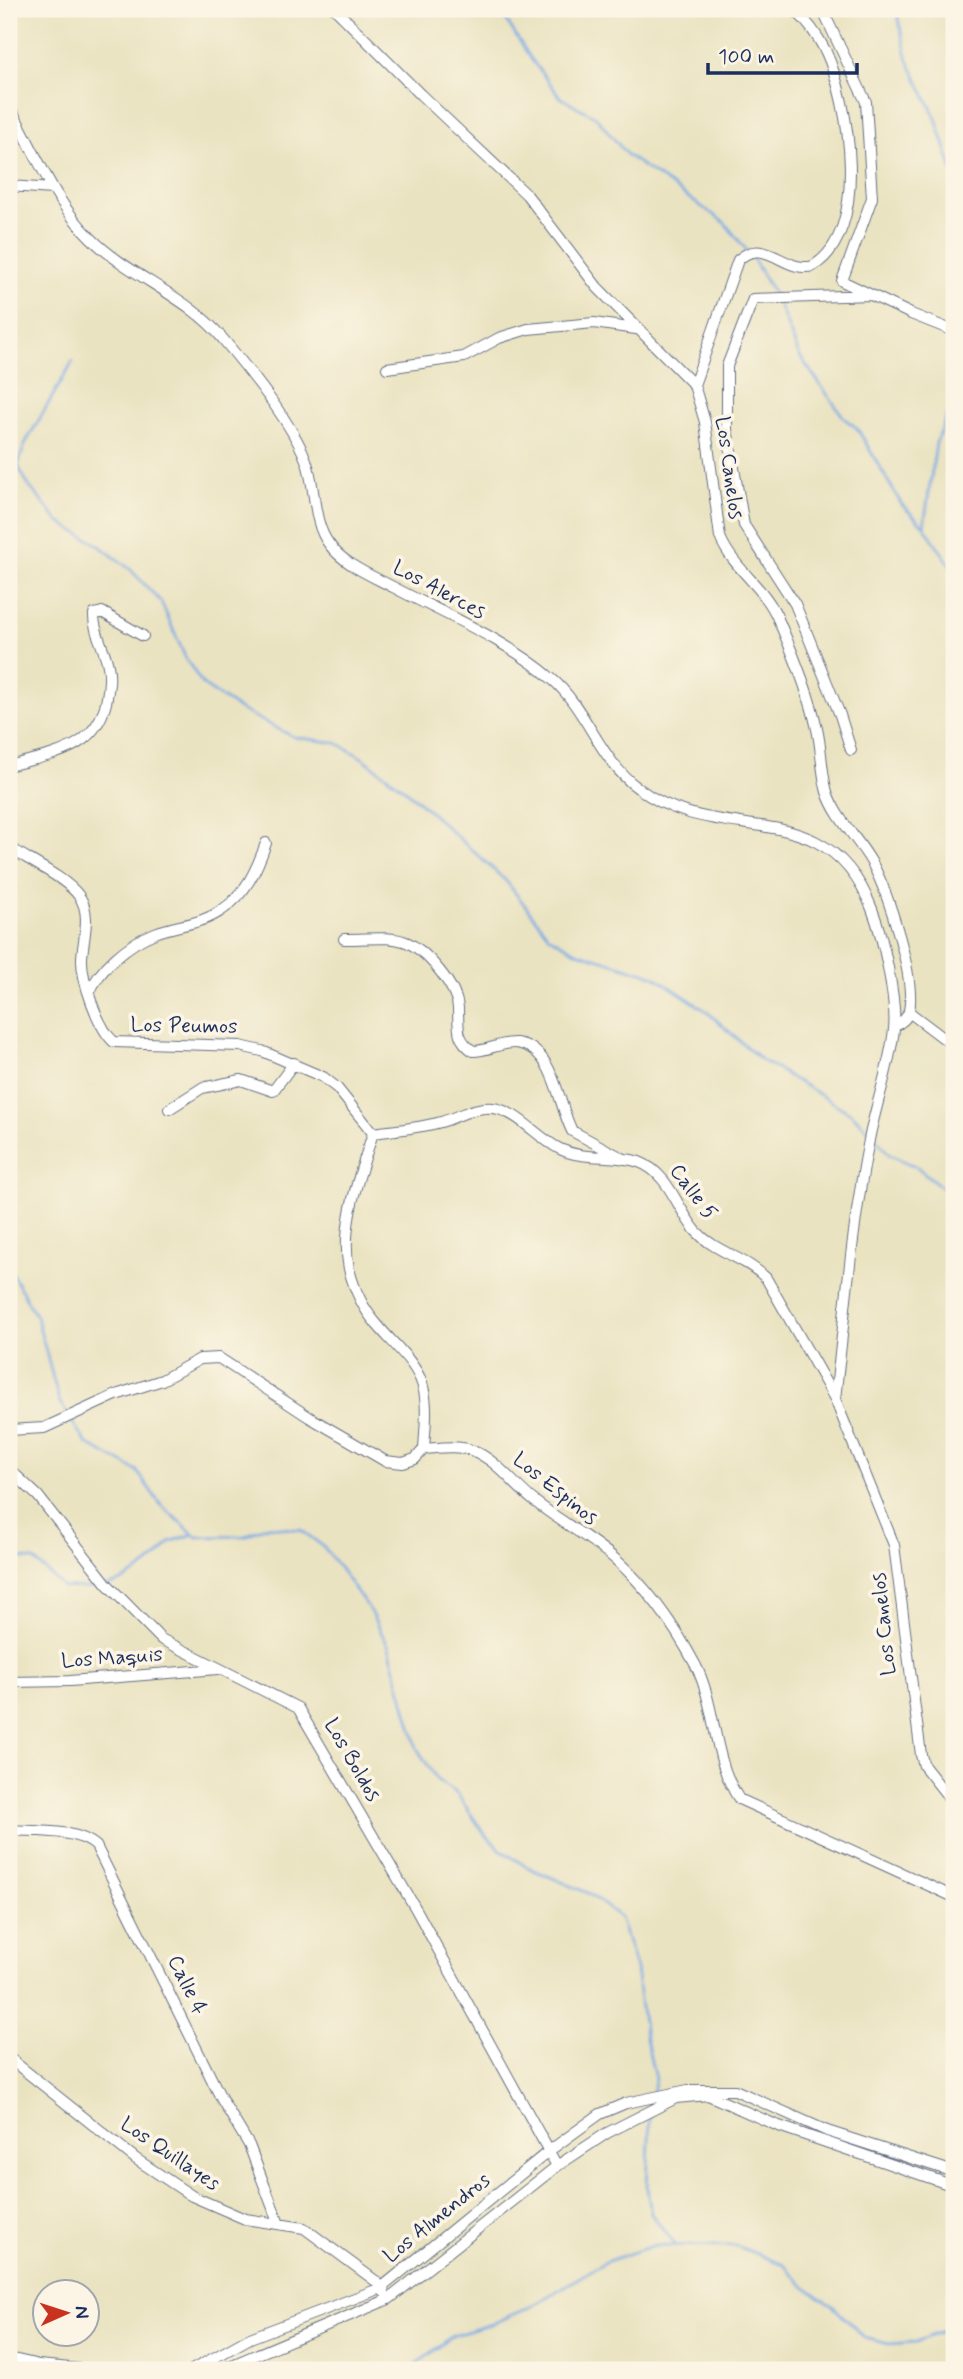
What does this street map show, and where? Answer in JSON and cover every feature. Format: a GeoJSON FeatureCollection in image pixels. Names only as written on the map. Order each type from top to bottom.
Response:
{"type":"FeatureCollection","features":[{"type":"Feature","properties":{"kind":"street"},"geometry":{"type":"LineString","coordinates":[[335,9],[527,195],[597,287],[636,329],[695,385],[738,260],[746,254],[760,251],[795,267],[813,266],[833,247],[843,217],[850,170],[846,125],[827,54],[812,29],[794,9]]}},
{"type":"Feature","properties":{"kind":"street"},"geometry":{"type":"LineString","coordinates":[[822,9],[866,102],[872,198],[842,281],[954,331]]}},
{"type":"Feature","properties":{"kind":"street","name":"Los Alerces"},"geometry":{"type":"LineString","coordinates":[[9,106],[53,189],[93,240],[218,333],[237,356],[305,456],[325,540],[336,552],[362,571],[518,656],[553,680],[573,702],[620,771],[638,789],[669,805],[709,819],[789,830],[818,839],[840,858],[858,879],[873,912],[887,963],[895,1026]]}},
{"type":"Feature","properties":{"kind":"street"},"geometry":{"type":"LineString","coordinates":[[9,186],[53,189]]}},
{"type":"Feature","properties":{"kind":"street"},"geometry":{"type":"LineString","coordinates":[[850,750],[841,715],[795,604],[744,525],[727,429],[727,366],[753,299],[871,295]]}},
{"type":"Feature","properties":{"kind":"street"},"geometry":{"type":"LineString","coordinates":[[387,368],[464,357],[499,338],[527,329],[594,323],[636,329]]}},
{"type":"Feature","properties":{"kind":"street","name":"Los Canelos"},"geometry":{"type":"LineString","coordinates":[[695,385],[705,422],[720,537],[727,555],[777,616],[817,727],[827,792],[839,818],[855,834],[874,866],[893,917],[905,959],[909,1012]]}},
{"type":"Feature","properties":{"kind":"street"},"geometry":{"type":"LineString","coordinates":[[9,766],[68,751],[88,736],[100,722],[109,687],[109,668],[94,614],[102,612],[143,636]]}},
{"type":"Feature","properties":{"kind":"street"},"geometry":{"type":"LineString","coordinates":[[9,838],[23,857]]}},
{"type":"Feature","properties":{"kind":"street"},"geometry":{"type":"LineString","coordinates":[[89,994],[102,970],[154,933],[203,922],[224,909],[243,891],[257,870],[266,843]]}},
{"type":"Feature","properties":{"kind":"street","name":"Los Peumos"},"geometry":{"type":"LineString","coordinates":[[9,847],[70,887],[85,908],[82,974],[109,1037],[119,1044],[240,1046],[294,1063],[323,1077],[337,1088],[373,1133]]}},
{"type":"Feature","properties":{"kind":"street"},"geometry":{"type":"LineString","coordinates":[[344,939],[401,939],[419,947],[455,995],[457,1029],[465,1045],[473,1051],[514,1043],[533,1048],[546,1061],[572,1131],[624,1159]]}},
{"type":"Feature","properties":{"kind":"street"},"geometry":{"type":"LineString","coordinates":[[835,1399],[868,1141],[895,1026],[905,1020],[909,1012],[954,1046]]}},
{"type":"Feature","properties":{"kind":"street"},"geometry":{"type":"LineString","coordinates":[[169,1109],[202,1088],[241,1080],[273,1091],[294,1063]]}},
{"type":"Feature","properties":{"kind":"street","name":"Calle 5"},"geometry":{"type":"LineString","coordinates":[[373,1133],[441,1122],[490,1108],[507,1111],[541,1139],[562,1150],[588,1157],[640,1162],[653,1170],[694,1229],[711,1245],[755,1267],[766,1278],[835,1399]]}},
{"type":"Feature","properties":{"kind":"street"},"geometry":{"type":"LineString","coordinates":[[373,1133],[356,1186],[349,1223],[349,1267],[358,1296],[373,1320],[412,1364],[424,1389],[424,1449]]}},
{"type":"Feature","properties":{"kind":"street","name":"Los Espinos"},"geometry":{"type":"LineString","coordinates":[[9,1430],[44,1428],[116,1395],[162,1380],[200,1359],[219,1358],[309,1418],[385,1461],[403,1463],[415,1460],[424,1449],[447,1447],[472,1450],[564,1525],[614,1558],[667,1617],[696,1666],[709,1705],[726,1780],[739,1799],[954,1897]]}},
{"type":"Feature","properties":{"kind":"street","name":"Los Canelos"},"geometry":{"type":"LineString","coordinates":[[835,1399],[894,1545],[921,1755],[931,1775],[954,1804]]}},
{"type":"Feature","properties":{"kind":"street","name":"Los Boldos"},"geometry":{"type":"LineString","coordinates":[[9,1469],[38,1496],[107,1584],[145,1626],[161,1639],[298,1708],[417,1911],[557,2166]]}},
{"type":"Feature","properties":{"kind":"street","name":"Los Maquis"},"geometry":{"type":"LineString","coordinates":[[9,1682],[70,1681],[218,1669]]}},
{"type":"Feature","properties":{"kind":"street","name":"Calle 4"},"geometry":{"type":"LineString","coordinates":[[9,1830],[76,1836],[89,1839],[96,1846],[222,2100],[249,2145],[279,2224]]}},
{"type":"Feature","properties":{"kind":"street","name":"Los Quillayes"},"geometry":{"type":"LineString","coordinates":[[9,2058],[136,2159],[192,2196],[245,2219],[304,2228],[381,2288],[389,2299]]}},
{"type":"Feature","properties":{"kind":"street","name":"Los Almendros"},"geometry":{"type":"LineString","coordinates":[[192,2370],[250,2338],[381,2288],[549,2151],[600,2114],[626,2103],[698,2092],[735,2090],[827,2131],[954,2172]]}},
{"type":"Feature","properties":{"kind":"street","name":"Los Almendros"},"geometry":{"type":"LineString","coordinates":[[220,2370],[389,2299],[557,2166],[607,2133],[677,2098],[698,2092],[776,2125],[954,2186]]}},
{"type":"Feature","properties":{"kind":"street"},"geometry":{"type":"LineString","coordinates":[[9,2358],[39,2365],[90,2370]]}},
{"type":"Feature","properties":{"kind":"waterway"},"geometry":{"type":"LineString","coordinates":[[499,9],[531,59],[561,98],[596,117],[628,156],[724,222],[748,252]]}},
{"type":"Feature","properties":{"kind":"waterway"},"geometry":{"type":"LineString","coordinates":[[896,9],[908,60],[935,116],[954,174]]}},
{"type":"Feature","properties":{"kind":"waterway"},"geometry":{"type":"LineString","coordinates":[[752,257],[775,296]]}},
{"type":"Feature","properties":{"kind":"waterway"},"geometry":{"type":"LineString","coordinates":[[778,302],[799,355],[845,419],[857,428],[902,505],[924,526],[953,569],[954,578]]}},
{"type":"Feature","properties":{"kind":"waterway"},"geometry":{"type":"LineString","coordinates":[[18,465],[25,444],[73,361]]}},
{"type":"Feature","properties":{"kind":"waterway"},"geometry":{"type":"LineString","coordinates":[[924,526],[936,443],[954,399]]}},
{"type":"Feature","properties":{"kind":"waterway"},"geometry":{"type":"LineString","coordinates":[[9,450],[29,486],[59,522],[97,544],[130,569],[161,602],[186,659],[203,685],[237,708],[294,737],[337,743],[361,757],[407,791],[506,881],[549,936],[577,952],[654,976],[705,1010],[760,1059],[852,1114],[868,1130]]}},
{"type":"Feature","properties":{"kind":"waterway"},"geometry":{"type":"LineString","coordinates":[[873,1135],[890,1155],[917,1167],[954,1197]]}},
{"type":"Feature","properties":{"kind":"waterway"},"geometry":{"type":"LineString","coordinates":[[9,1268],[37,1318],[59,1401],[67,1413]]}},
{"type":"Feature","properties":{"kind":"waterway"},"geometry":{"type":"LineString","coordinates":[[70,1419],[87,1444],[136,1470],[161,1505],[197,1537],[245,1536],[266,1526],[301,1530],[324,1547],[367,1606],[389,1647],[417,1748],[437,1780],[457,1794],[484,1833],[502,1851],[527,1867],[588,1893],[620,1917],[636,1969],[644,2030],[655,2079],[653,2095]]}},
{"type":"Feature","properties":{"kind":"waterway"},"geometry":{"type":"LineString","coordinates":[[9,1556],[34,1560],[64,1588],[97,1588],[128,1578],[148,1565],[170,1542],[194,1534]]}},
{"type":"Feature","properties":{"kind":"waterway"},"geometry":{"type":"LineString","coordinates":[[650,2115],[647,2188],[651,2214],[676,2245]]}},
{"type":"Feature","properties":{"kind":"waterway"},"geometry":{"type":"LineString","coordinates":[[410,2370],[452,2336],[492,2324],[530,2307],[605,2262],[655,2245],[737,2246],[784,2265],[805,2287],[833,2306],[865,2338],[889,2344],[916,2342],[954,2327]]}}]}
